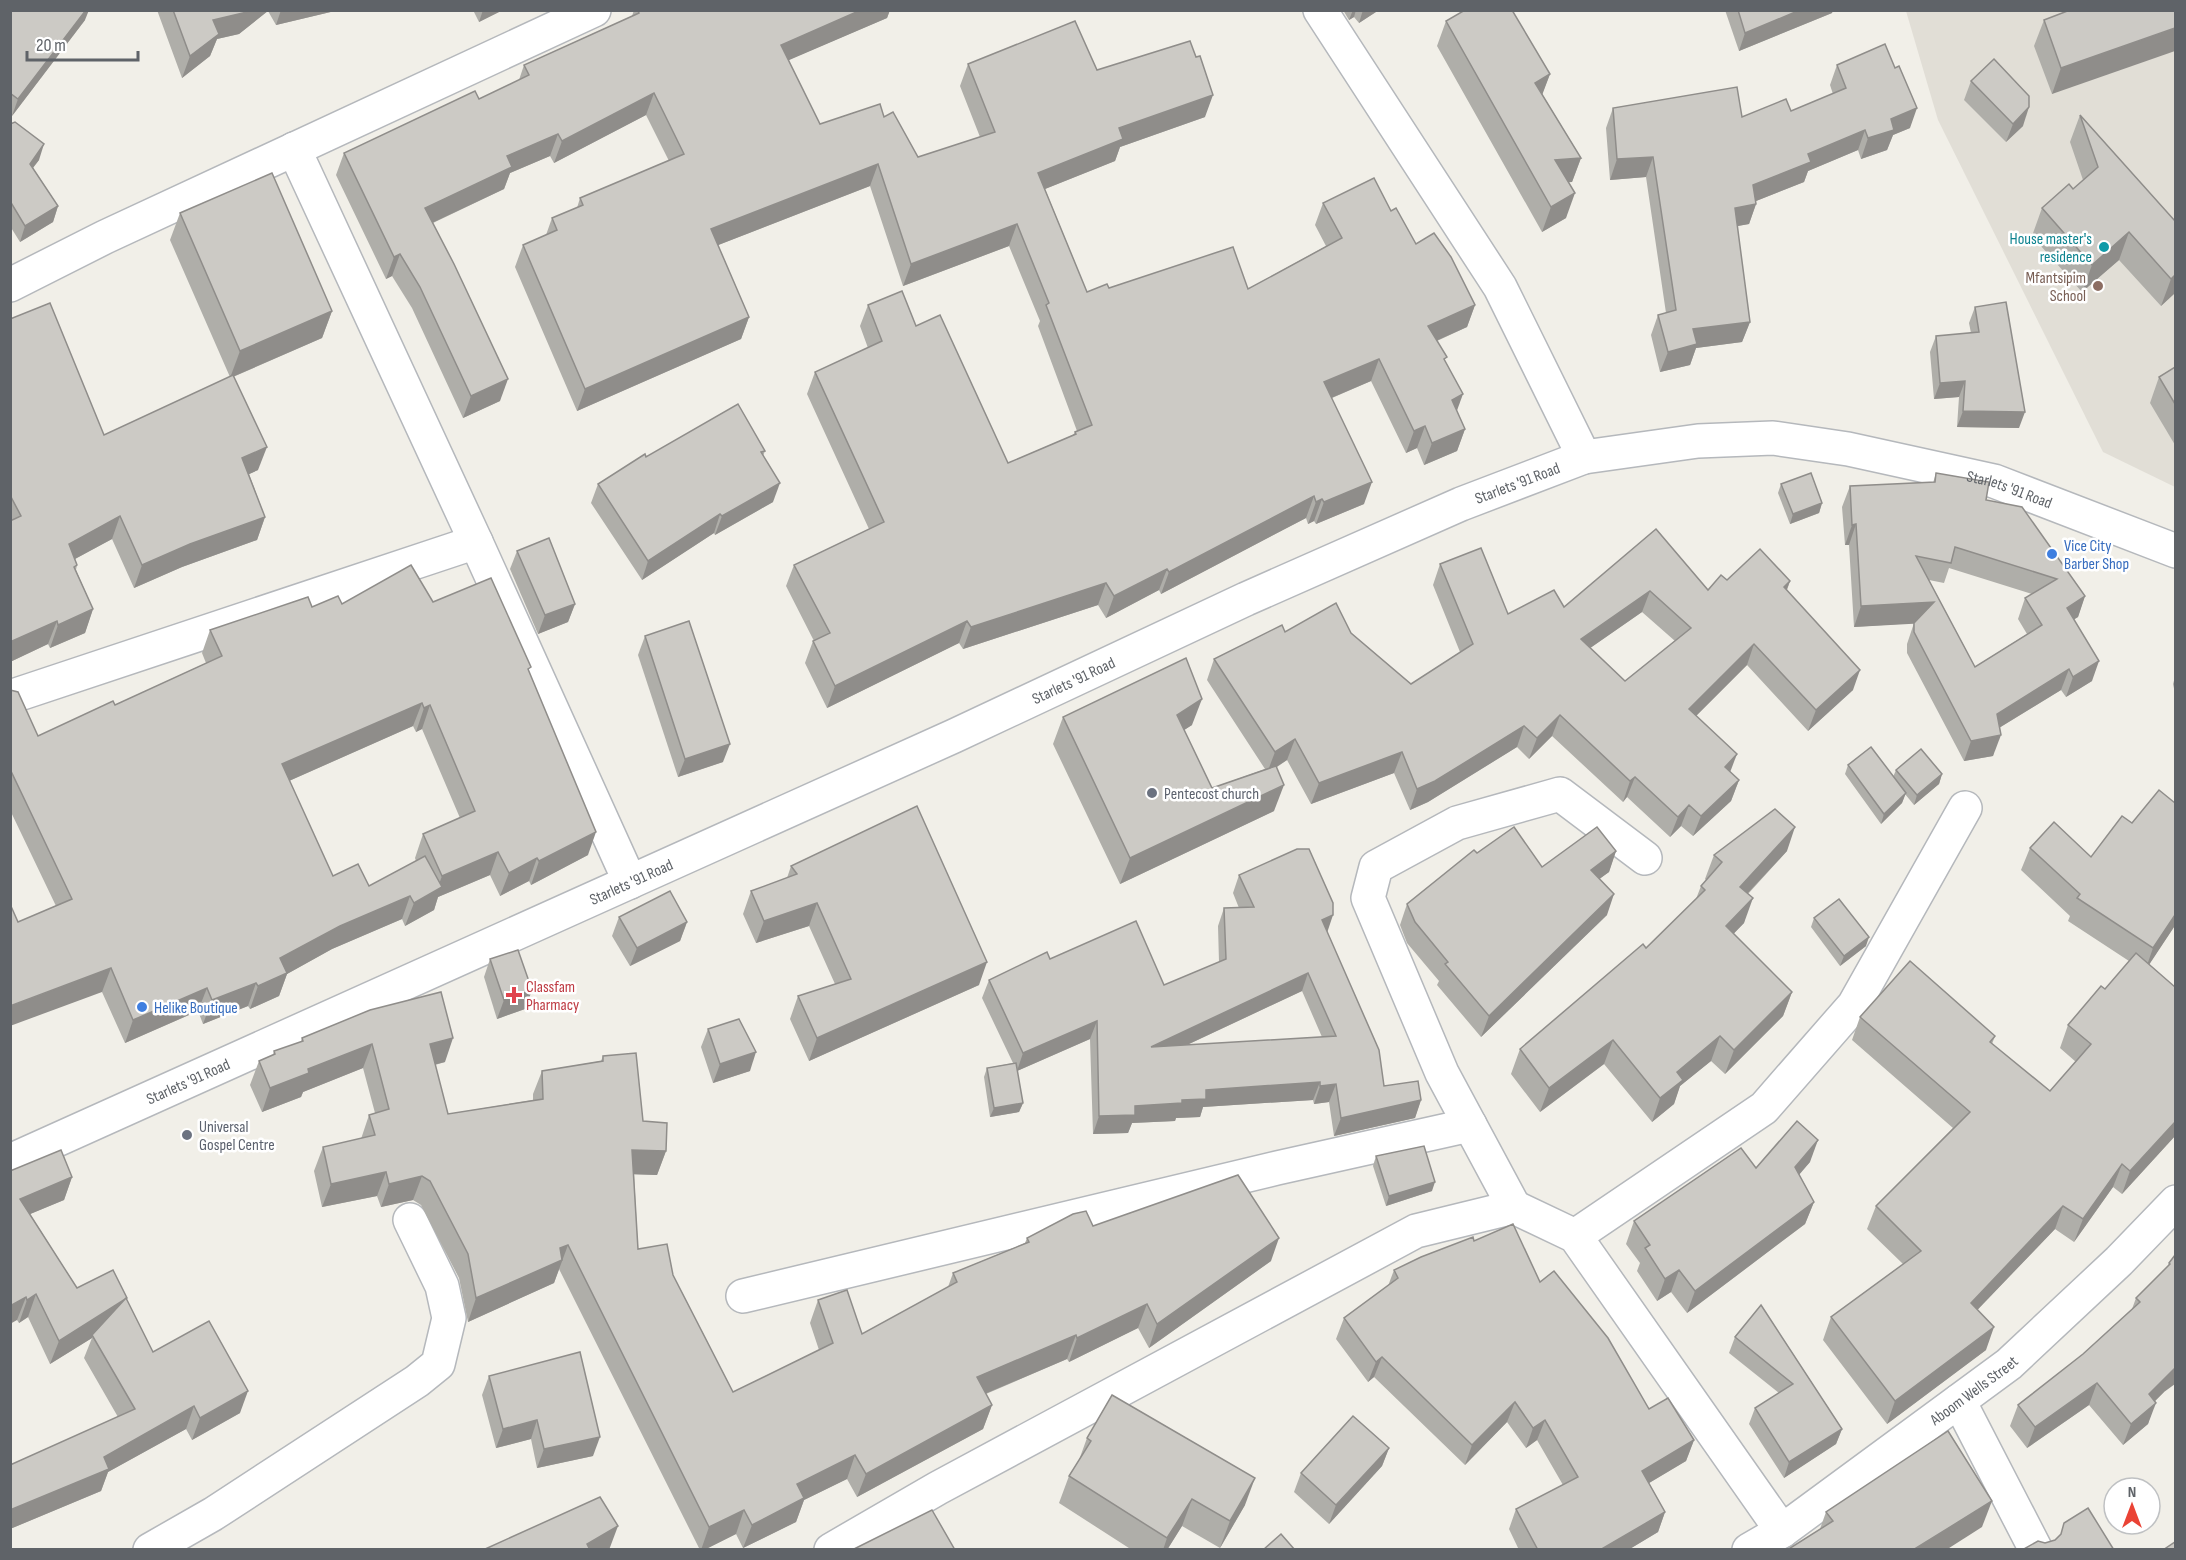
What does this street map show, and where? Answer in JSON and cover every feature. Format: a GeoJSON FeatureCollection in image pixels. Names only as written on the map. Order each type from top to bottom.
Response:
{"type":"FeatureCollection","features":[{"type":"Feature","properties":{"kind":"street"},"geometry":{"type":"LineString","coordinates":[[10,285],[105,237],[594,10]]}},
{"type":"Feature","properties":{"kind":"street"},"geometry":{"type":"LineString","coordinates":[[1320,10],[1500,286],[1584,457]]}},
{"type":"Feature","properties":{"kind":"street"},"geometry":{"type":"LineString","coordinates":[[294,149],[630,882]]}},
{"type":"Feature","properties":{"kind":"street","name":"Starlets '91 Road"},"geometry":{"type":"LineString","coordinates":[[10,1161],[954,736],[1246,599],[1461,504],[1584,457],[1698,441],[1773,438],[1848,449],[1994,481],[2175,551]]}},
{"type":"Feature","properties":{"kind":"street"},"geometry":{"type":"LineString","coordinates":[[10,698],[476,542]]}},
{"type":"Feature","properties":{"kind":"street"},"geometry":{"type":"LineString","coordinates":[[1646,858],[1560,794],[1457,823],[1376,867],[1368,898],[1442,1073],[1514,1207],[1575,1236],[1782,1531]]}},
{"type":"Feature","properties":{"kind":"street"},"geometry":{"type":"LineString","coordinates":[[1575,1236],[1764,1108],[1854,1005],[1965,808]]}},
{"type":"Feature","properties":{"kind":"street"},"geometry":{"type":"LineString","coordinates":[[743,1296],[1277,1168],[1470,1125]]}},
{"type":"Feature","properties":{"kind":"street","name":"Aboom Wells Street"},"geometry":{"type":"LineString","coordinates":[[1749,1550],[1782,1531],[2009,1364],[2120,1261],[2175,1202]]}},
{"type":"Feature","properties":{"kind":"street"},"geometry":{"type":"LineString","coordinates":[[831,1550],[938,1488],[1416,1231],[1514,1207]]}},
{"type":"Feature","properties":{"kind":"street"},"geometry":{"type":"LineString","coordinates":[[150,1550],[213,1514],[417,1381],[438,1364],[449,1318],[442,1286],[410,1220]]}},
{"type":"Feature","properties":{"kind":"street"},"geometry":{"type":"LineString","coordinates":[[1959,1401],[2036,1550]]}},
{"type":"Feature","properties":{"kind":"shaded area","name":"Mfantsipim School"},"geometry":{"type":"Polygon","coordinates":[[[1906,11],[2175,11],[2175,487],[2103,452],[1938,120],[1906,11]]]}},
{"type":"Feature","properties":{"kind":"building"},"geometry":{"type":"Polygon","coordinates":[[[12,10],[86,10],[18,99],[10,93],[10,13],[12,10]]]}},
{"type":"Feature","properties":{"kind":"building"},"geometry":{"type":"Polygon","coordinates":[[[173,10],[249,10],[213,20],[219,34],[190,56],[173,10]]]}},
{"type":"Feature","properties":{"kind":"building"},"geometry":{"type":"Polygon","coordinates":[[[638,10],[861,10],[781,45],[820,124],[880,104],[884,117],[893,112],[918,157],[995,132],[968,64],[1075,21],[1097,70],[1190,41],[1196,57],[1200,56],[1213,95],[1119,128],[1123,139],[1038,173],[1087,292],[1107,284],[1109,288],[1233,247],[1248,289],[1342,238],[1323,203],[1374,178],[1391,211],[1396,208],[1416,244],[1434,233],[1451,257],[1475,305],[1428,326],[1447,357],[1444,359],[1463,394],[1452,400],[1465,429],[1432,443],[1425,426],[1414,431],[1379,359],[1324,382],[1372,482],[1324,502],[1322,499],[1316,502],[1314,496],[1169,572],[1167,569],[1114,596],[1106,583],[971,627],[967,621],[835,686],[813,641],[830,633],[794,565],[884,522],[815,372],[882,341],[868,305],[902,291],[916,326],[940,315],[1008,463],[1092,425],[1046,305],[1049,303],[1017,224],[911,264],[878,164],[711,229],[749,317],[585,389],[523,245],[557,230],[552,218],[583,205],[580,198],[684,154],[654,93],[562,141],[558,134],[507,156],[512,167],[425,208],[508,379],[471,396],[420,287],[400,254],[394,257],[344,153],[475,91],[479,99],[529,75],[524,65],[639,13],[638,10]]]}},
{"type":"Feature","properties":{"kind":"building"},"geometry":{"type":"Polygon","coordinates":[[[1465,10],[1512,10],[1550,74],[1535,83],[1581,158],[1555,160],[1575,193],[1551,207],[1446,21],[1465,10]]]}},
{"type":"Feature","properties":{"kind":"building"},"geometry":{"type":"Polygon","coordinates":[[[1738,10],[1800,10],[1745,33],[1738,10]]]}},
{"type":"Feature","properties":{"kind":"building"},"geometry":{"type":"Polygon","coordinates":[[[2070,10],[2175,10],[2175,28],[2061,68],[2044,20],[2070,10]]]}},
{"type":"Feature","properties":{"kind":"building"},"geometry":{"type":"Polygon","coordinates":[[[1885,44],[1895,68],[1899,66],[1917,108],[1891,119],[1894,130],[1868,138],[1865,130],[1808,154],[1811,162],[1753,185],[1756,204],[1735,208],[1750,322],[1693,329],[1697,344],[1668,352],[1658,315],[1676,310],[1653,157],[1617,159],[1613,108],[1737,87],[1742,117],[1786,99],[1791,111],[1846,88],[1837,65],[1885,44]]]}},
{"type":"Feature","properties":{"kind":"building"},"geometry":{"type":"Polygon","coordinates":[[[1994,59],[2029,96],[2029,107],[2013,124],[1971,81],[1994,59]]]}},
{"type":"Feature","properties":{"kind":"building"},"geometry":{"type":"Polygon","coordinates":[[[2080,115],[2175,221],[2175,275],[2171,279],[2129,232],[2092,265],[2042,208],[2069,184],[2073,189],[2098,167],[2080,115]]]}},
{"type":"Feature","properties":{"kind":"building"},"geometry":{"type":"Polygon","coordinates":[[[15,122],[44,144],[30,164],[58,206],[25,226],[10,201],[10,124],[15,122]]]}},
{"type":"Feature","properties":{"kind":"building"},"geometry":{"type":"Polygon","coordinates":[[[272,173],[332,311],[240,351],[180,213],[272,173]]]}},
{"type":"Feature","properties":{"kind":"building"},"geometry":{"type":"Polygon","coordinates":[[[2006,302],[2025,412],[1963,411],[1965,381],[1940,383],[1936,336],[1979,332],[1975,307],[2006,302]]]}},
{"type":"Feature","properties":{"kind":"building"},"geometry":{"type":"Polygon","coordinates":[[[50,303],[104,435],[233,375],[267,447],[242,458],[265,517],[190,544],[142,565],[120,516],[69,544],[77,565],[74,567],[93,609],[58,625],[57,621],[10,642],[10,521],[21,516],[10,495],[10,319],[50,303]]]}},
{"type":"Feature","properties":{"kind":"building"},"geometry":{"type":"Polygon","coordinates":[[[2175,367],[2175,404],[2159,377],[2175,367]]]}},
{"type":"Feature","properties":{"kind":"building"},"geometry":{"type":"Polygon","coordinates":[[[738,404],[765,451],[761,452],[780,483],[722,516],[720,514],[648,561],[598,484],[645,454],[646,457],[738,404]]]}},
{"type":"Feature","properties":{"kind":"building"},"geometry":{"type":"Polygon","coordinates":[[[1811,473],[1822,503],[1793,514],[1781,484],[1811,473]]]}},
{"type":"Feature","properties":{"kind":"building"},"geometry":{"type":"Polygon","coordinates":[[[1936,473],[1989,482],[1986,500],[2022,507],[2085,596],[2067,608],[2099,661],[2073,677],[2069,669],[1997,714],[2001,735],[1971,741],[1914,632],[1914,623],[1934,602],[1861,606],[1856,524],[1852,525],[1850,486],[1935,482],[1936,473]],[[1955,547],[1951,563],[1916,556],[1975,667],[2042,625],[2025,598],[2057,579],[1955,547]]]}},
{"type":"Feature","properties":{"kind":"building"},"geometry":{"type":"Polygon","coordinates":[[[1656,529],[1708,590],[1721,575],[1727,580],[1760,549],[1790,581],[1784,587],[1860,670],[1816,710],[1754,644],[1689,709],[1737,754],[1725,767],[1739,780],[1701,816],[1689,805],[1678,817],[1635,777],[1630,781],[1560,715],[1537,738],[1524,726],[1435,781],[1417,789],[1402,752],[1319,783],[1295,739],[1275,752],[1214,659],[1282,625],[1285,632],[1336,603],[1351,633],[1411,684],[1473,644],[1440,564],[1481,548],[1508,614],[1554,590],[1564,607],[1656,529]],[[1650,591],[1581,639],[1625,681],[1691,628],[1650,591]]]}},
{"type":"Feature","properties":{"kind":"building"},"geometry":{"type":"Polygon","coordinates":[[[549,538],[575,604],[545,615],[517,551],[549,538]]]}},
{"type":"Feature","properties":{"kind":"building"},"geometry":{"type":"Polygon","coordinates":[[[411,565],[433,602],[491,578],[531,667],[528,669],[596,832],[539,861],[537,858],[509,873],[498,852],[442,876],[423,834],[475,811],[430,705],[424,708],[422,703],[282,764],[333,876],[358,864],[369,886],[425,856],[442,887],[414,903],[410,896],[340,926],[280,958],[287,973],[258,986],[256,983],[212,1000],[207,988],[133,1020],[111,968],[10,1006],[10,904],[18,922],[72,899],[10,769],[10,690],[18,692],[38,736],[113,701],[115,705],[222,656],[210,630],[308,597],[312,607],[338,596],[342,604],[411,565]]]}},
{"type":"Feature","properties":{"kind":"building"},"geometry":{"type":"Polygon","coordinates":[[[689,621],[730,744],[685,759],[645,636],[689,621]]]}},
{"type":"Feature","properties":{"kind":"building"},"geometry":{"type":"Polygon","coordinates":[[[1186,658],[1202,699],[1177,715],[1212,788],[1276,766],[1284,785],[1130,858],[1063,717],[1186,658]]]}},
{"type":"Feature","properties":{"kind":"building"},"geometry":{"type":"Polygon","coordinates":[[[1871,747],[1906,793],[1884,814],[1848,765],[1871,747]]]}},
{"type":"Feature","properties":{"kind":"building"},"geometry":{"type":"Polygon","coordinates":[[[1921,749],[1942,774],[1917,795],[1896,770],[1921,749]]]}},
{"type":"Feature","properties":{"kind":"building"},"geometry":{"type":"Polygon","coordinates":[[[2159,790],[2175,803],[2175,915],[2153,948],[2077,898],[2080,894],[2030,848],[2054,822],[2091,857],[2122,816],[2132,823],[2159,790]]]}},
{"type":"Feature","properties":{"kind":"building"},"geometry":{"type":"Polygon","coordinates":[[[917,806],[987,962],[817,1038],[798,996],[851,979],[817,903],[764,921],[751,891],[797,874],[791,866],[917,806]]]}},
{"type":"Feature","properties":{"kind":"building"},"geometry":{"type":"Polygon","coordinates":[[[1775,809],[1795,827],[1740,887],[1753,898],[1726,926],[1792,992],[1734,1050],[1720,1036],[1677,1072],[1683,1080],[1660,1098],[1613,1040],[1549,1088],[1520,1049],[1643,944],[1646,948],[1705,890],[1701,886],[1722,862],[1714,855],[1775,809]]]}},
{"type":"Feature","properties":{"kind":"building"},"geometry":{"type":"Polygon","coordinates":[[[1514,827],[1542,867],[1597,827],[1616,851],[1591,870],[1614,894],[1489,1016],[1445,964],[1448,962],[1415,922],[1407,904],[1474,850],[1477,853],[1514,827]]]}},
{"type":"Feature","properties":{"kind":"building"},"geometry":{"type":"Polygon","coordinates":[[[1297,849],[1309,849],[1333,903],[1333,915],[1322,920],[1379,1050],[1384,1086],[1418,1081],[1421,1100],[1341,1118],[1336,1084],[1320,1086],[1320,1082],[1206,1090],[1206,1099],[1135,1106],[1135,1115],[1099,1116],[1097,1021],[1023,1053],[989,980],[1047,952],[1050,959],[1136,921],[1164,985],[1226,959],[1224,908],[1254,907],[1239,875],[1297,849]],[[1308,973],[1151,1047],[1336,1036],[1308,973]]]}},
{"type":"Feature","properties":{"kind":"building"},"geometry":{"type":"Polygon","coordinates":[[[670,891],[687,922],[637,948],[619,917],[670,891]]]}},
{"type":"Feature","properties":{"kind":"building"},"geometry":{"type":"Polygon","coordinates":[[[1839,899],[1869,937],[1844,956],[1814,918],[1839,899]]]}},
{"type":"Feature","properties":{"kind":"building"},"geometry":{"type":"Polygon","coordinates":[[[518,950],[532,990],[504,1000],[490,959],[518,950]]]}},
{"type":"Feature","properties":{"kind":"building"},"geometry":{"type":"Polygon","coordinates":[[[2136,953],[2175,987],[2175,1122],[2130,1171],[2122,1164],[2083,1219],[2063,1206],[1971,1303],[1994,1327],[1895,1401],[1831,1317],[1921,1251],[1876,1206],[1970,1112],[1860,1017],[1910,961],[1995,1036],[1990,1042],[2050,1091],[2091,1044],[2068,1025],[2101,986],[2105,989],[2136,953]]]}},
{"type":"Feature","properties":{"kind":"building"},"geometry":{"type":"Polygon","coordinates":[[[441,992],[453,1038],[430,1044],[448,1114],[543,1099],[542,1071],[603,1061],[603,1056],[636,1053],[643,1121],[667,1123],[666,1151],[632,1150],[638,1249],[667,1244],[673,1275],[733,1392],[833,1343],[818,1300],[847,1290],[862,1334],[957,1282],[953,1273],[1029,1242],[1027,1238],[1073,1214],[1086,1211],[1093,1226],[1238,1175],[1279,1238],[1157,1324],[1147,1304],[1077,1338],[1076,1335],[977,1377],[992,1405],[866,1474],[855,1455],[797,1484],[804,1498],[752,1525],[744,1510],[709,1527],[568,1245],[560,1248],[562,1260],[476,1298],[468,1254],[430,1181],[422,1176],[389,1184],[386,1172],[331,1184],[323,1147],[375,1135],[369,1115],[389,1109],[372,1044],[308,1069],[309,1073],[270,1088],[259,1061],[275,1054],[274,1051],[303,1041],[302,1038],[370,1010],[441,992]]]}},
{"type":"Feature","properties":{"kind":"building"},"geometry":{"type":"Polygon","coordinates":[[[739,1019],[756,1052],[720,1064],[708,1029],[739,1019]]]}},
{"type":"Feature","properties":{"kind":"building"},"geometry":{"type":"Polygon","coordinates":[[[1016,1063],[1023,1103],[994,1108],[987,1068],[1016,1063]]]}},
{"type":"Feature","properties":{"kind":"building"},"geometry":{"type":"Polygon","coordinates":[[[1797,1121],[1818,1140],[1795,1167],[1814,1202],[1695,1291],[1679,1270],[1665,1279],[1645,1248],[1650,1245],[1634,1221],[1741,1148],[1756,1168],[1797,1121]]]}},
{"type":"Feature","properties":{"kind":"building"},"geometry":{"type":"Polygon","coordinates":[[[1424,1146],[1435,1182],[1389,1196],[1376,1156],[1424,1146]]]}},
{"type":"Feature","properties":{"kind":"building"},"geometry":{"type":"Polygon","coordinates":[[[61,1150],[72,1177],[20,1199],[77,1288],[113,1270],[127,1298],[59,1341],[36,1294],[10,1306],[10,1171],[61,1150]]]}},
{"type":"Feature","properties":{"kind":"building"},"geometry":{"type":"Polygon","coordinates":[[[1513,1224],[1540,1282],[1554,1271],[1608,1338],[1649,1409],[1668,1398],[1694,1440],[1642,1471],[1665,1512],[1600,1550],[1538,1550],[1516,1509],[1578,1477],[1545,1420],[1533,1428],[1515,1402],[1472,1445],[1382,1357],[1376,1362],[1344,1318],[1398,1278],[1394,1270],[1421,1257],[1473,1237],[1474,1241],[1513,1224]]]}},
{"type":"Feature","properties":{"kind":"building"},"geometry":{"type":"Polygon","coordinates":[[[2175,1255],[2175,1368],[2149,1394],[2156,1403],[2131,1424],[2097,1383],[2035,1427],[2018,1405],[2083,1354],[2140,1302],[2136,1298],[2170,1264],[2175,1255]]]}},
{"type":"Feature","properties":{"kind":"building"},"geometry":{"type":"Polygon","coordinates":[[[126,1298],[153,1352],[209,1321],[248,1391],[200,1418],[194,1406],[104,1457],[109,1469],[10,1510],[10,1465],[135,1409],[92,1335],[126,1298]]]}},
{"type":"Feature","properties":{"kind":"building"},"geometry":{"type":"Polygon","coordinates":[[[1761,1305],[1842,1429],[1789,1462],[1755,1408],[1793,1384],[1735,1337],[1761,1305]]]}},
{"type":"Feature","properties":{"kind":"building"},"geometry":{"type":"Polygon","coordinates":[[[580,1352],[600,1437],[544,1449],[537,1420],[503,1429],[489,1376],[580,1352]]]}},
{"type":"Feature","properties":{"kind":"building"},"geometry":{"type":"Polygon","coordinates":[[[1112,1395],[1255,1478],[1230,1521],[1192,1499],[1167,1538],[1069,1476],[1091,1441],[1087,1438],[1112,1395]]]}},
{"type":"Feature","properties":{"kind":"building"},"geometry":{"type":"Polygon","coordinates":[[[1353,1416],[1389,1448],[1336,1505],[1301,1473],[1353,1416]]]}},
{"type":"Feature","properties":{"kind":"building"},"geometry":{"type":"Polygon","coordinates":[[[1948,1431],[1992,1501],[1913,1550],[1787,1550],[1833,1521],[1826,1512],[1948,1431]]]}},
{"type":"Feature","properties":{"kind":"building"},"geometry":{"type":"Polygon","coordinates":[[[600,1497],[618,1526],[587,1544],[590,1550],[483,1550],[600,1497]]]}},
{"type":"Feature","properties":{"kind":"building"},"geometry":{"type":"Polygon","coordinates":[[[2088,1508],[2102,1531],[2102,1536],[2105,1536],[2114,1550],[2022,1550],[2038,1541],[2045,1543],[2055,1540],[2061,1534],[2064,1523],[2088,1508]]]}},
{"type":"Feature","properties":{"kind":"building"},"geometry":{"type":"Polygon","coordinates":[[[932,1510],[955,1550],[852,1550],[932,1510]]]}},
{"type":"Feature","properties":{"kind":"building"},"geometry":{"type":"Polygon","coordinates":[[[1281,1534],[1295,1550],[1263,1550],[1281,1534]]]}},
{"type":"Feature","properties":{"kind":"building"},"geometry":{"type":"Polygon","coordinates":[[[2175,1542],[2175,1550],[2163,1550],[2175,1542]]]}},
{"type":"Feature","properties":{"kind":"place","name":"House master's residence"},"geometry":{"type":"Point","coordinates":[2104,247]}},
{"type":"Feature","properties":{"kind":"place","name":"Mfantsipim School"},"geometry":{"type":"Point","coordinates":[2098,286]}},
{"type":"Feature","properties":{"kind":"place","name":"Vice City Barber Shop"},"geometry":{"type":"Point","coordinates":[2052,554]}},
{"type":"Feature","properties":{"kind":"place","name":"Pentecost church"},"geometry":{"type":"Point","coordinates":[1152,793]}},
{"type":"Feature","properties":{"kind":"place","name":"Classfam Pharmacy"},"geometry":{"type":"Point","coordinates":[514,995]}},
{"type":"Feature","properties":{"kind":"place","name":"Helike Boutique"},"geometry":{"type":"Point","coordinates":[142,1007]}},
{"type":"Feature","properties":{"kind":"place","name":"Universal Gospel Centre"},"geometry":{"type":"Point","coordinates":[187,1135]}}]}
